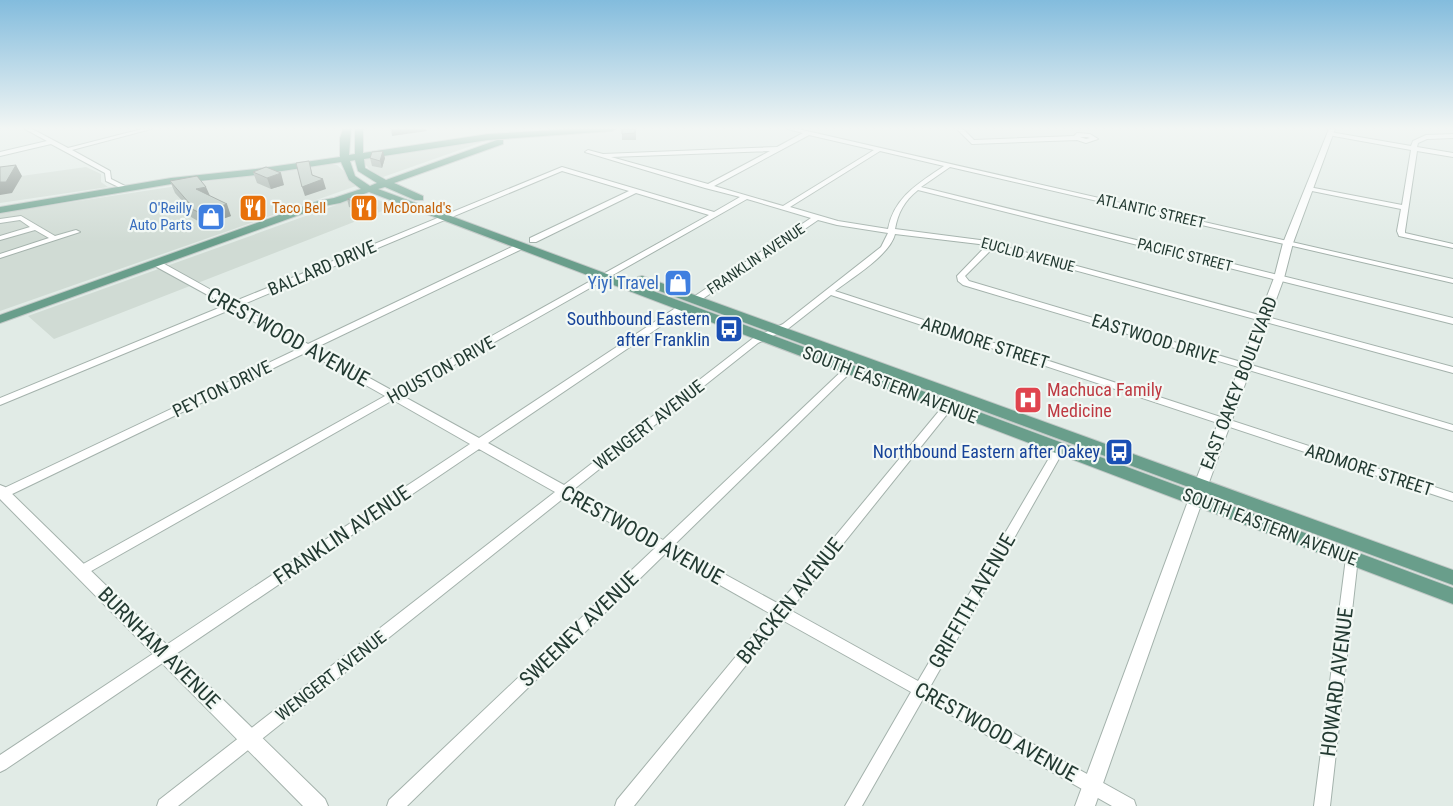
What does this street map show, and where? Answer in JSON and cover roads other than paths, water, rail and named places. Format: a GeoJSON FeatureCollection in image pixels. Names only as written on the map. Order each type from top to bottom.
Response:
{"type":"FeatureCollection","features":[{"type":"Feature","properties":{"kind":"main road"},"geometry":{"type":"LineString","coordinates":[[0,208],[146,186],[170,185],[178,181],[277,167]]}},
{"type":"Feature","properties":{"kind":"main road","name":"SOUTH EASTERN AVENUE"},"geometry":{"type":"LineString","coordinates":[[346,167],[347,172],[366,188],[849,369],[951,401],[1198,492],[1352,558],[1453,596]]}},
{"type":"Feature","properties":{"kind":"main road","name":"SOUTH EASTERN AVENUE"},"geometry":{"type":"LineString","coordinates":[[360,167],[361,170],[382,182],[457,212],[778,330],[1060,448],[1198,492],[1453,578]]}},
{"type":"Feature","properties":{"kind":"main road"},"geometry":{"type":"LineString","coordinates":[[382,182],[420,167]]}},
{"type":"Feature","properties":{"kind":"main road"},"geometry":{"type":"LineString","coordinates":[[0,319],[322,203],[336,201],[424,167]]}},
{"type":"Feature","properties":{"kind":"street"},"geometry":{"type":"LineString","coordinates":[[98,167],[108,172],[108,180],[127,189]]}},
{"type":"Feature","properties":{"kind":"street","name":"EUCLID AVENUE"},"geometry":{"type":"LineString","coordinates":[[633,167],[817,218],[864,228],[954,237],[991,245],[1453,370]]}},
{"type":"Feature","properties":{"kind":"street"},"geometry":{"type":"LineString","coordinates":[[707,187],[745,167]]}},
{"type":"Feature","properties":{"kind":"street"},"geometry":{"type":"LineString","coordinates":[[784,208],[851,167]]}},
{"type":"Feature","properties":{"kind":"street","name":"WENGERT AVENUE"},"geometry":{"type":"LineString","coordinates":[[165,806],[744,350],[778,330],[884,249],[890,242],[897,211],[917,188],[947,167]]}},
{"type":"Feature","properties":{"kind":"street","name":"ATLANTIC STREET"},"geometry":{"type":"LineString","coordinates":[[956,167],[1453,281]]}},
{"type":"Feature","properties":{"kind":"street","name":"EAST OAKEY BOULEVARD"},"geometry":{"type":"LineString","coordinates":[[1085,806],[1198,492],[1279,278],[1288,243],[1318,167]]}},
{"type":"Feature","properties":{"kind":"street"},"geometry":{"type":"LineString","coordinates":[[1411,167],[1402,234],[1453,246]]}},
{"type":"Feature","properties":{"kind":"street","name":"BALLARD DRIVE"},"geometry":{"type":"LineString","coordinates":[[0,402],[562,169],[635,191]]}},
{"type":"Feature","properties":{"kind":"street","name":"PACIFIC STREET"},"geometry":{"type":"LineString","coordinates":[[917,188],[1453,321]]}},
{"type":"Feature","properties":{"kind":"street"},"geometry":{"type":"LineString","coordinates":[[1309,189],[1405,208]]}},
{"type":"Feature","properties":{"kind":"street"},"geometry":{"type":"LineString","coordinates":[[533,240],[635,191],[716,215]]}},
{"type":"Feature","properties":{"kind":"street","name":"HOUSTON DRIVE"},"geometry":{"type":"LineString","coordinates":[[81,570],[746,198]]}},
{"type":"Feature","properties":{"kind":"street"},"geometry":{"type":"LineString","coordinates":[[0,221],[21,218],[55,239]]}},
{"type":"Feature","properties":{"kind":"street","name":"FRANKLIN AVENUE"},"geometry":{"type":"LineString","coordinates":[[695,300],[817,218]]}},
{"type":"Feature","properties":{"kind":"street"},"geometry":{"type":"LineString","coordinates":[[0,238],[36,227]]}},
{"type":"Feature","properties":{"kind":"street"},"geometry":{"type":"LineString","coordinates":[[0,256],[76,232]]}},
{"type":"Feature","properties":{"kind":"street","name":"EASTWOOD DRIVE"},"geometry":{"type":"LineString","coordinates":[[991,245],[961,276],[961,279],[966,283],[1453,428]]}},
{"type":"Feature","properties":{"kind":"street","name":"PEYTON DRIVE"},"geometry":{"type":"LineString","coordinates":[[2,491],[521,246]]}},
{"type":"Feature","properties":{"kind":"street","name":"CRESTWOOD AVENUE"},"geometry":{"type":"LineString","coordinates":[[156,263],[1128,806]]}},
{"type":"Feature","properties":{"kind":"street","name":"ARDMORE STREET"},"geometry":{"type":"LineString","coordinates":[[830,292],[1453,497]]}},
{"type":"Feature","properties":{"kind":"street","name":"FRANKLIN AVENUE"},"geometry":{"type":"LineString","coordinates":[[0,764],[683,307]]}},
{"type":"Feature","properties":{"kind":"street","name":"SWEENEY AVENUE"},"geometry":{"type":"LineString","coordinates":[[395,806],[849,369]]}},
{"type":"Feature","properties":{"kind":"street","name":"BRACKEN AVENUE"},"geometry":{"type":"LineString","coordinates":[[623,806],[951,401]]}},
{"type":"Feature","properties":{"kind":"street","name":"GRIFFITH AVENUE"},"geometry":{"type":"LineString","coordinates":[[853,806],[1060,448]]}},
{"type":"Feature","properties":{"kind":"street","name":"BURNHAM AVENUE"},"geometry":{"type":"LineString","coordinates":[[2,491],[318,806]]}},
{"type":"Feature","properties":{"kind":"street","name":"HOWARD AVENUE"},"geometry":{"type":"LineString","coordinates":[[1322,806],[1352,558]]}},
{"type":"Feature","properties":{"kind":"place","name":"Taco Bell"},"geometry":{"type":"Point","coordinates":[253,208]}},
{"type":"Feature","properties":{"kind":"place","name":"McDonald's"},"geometry":{"type":"Point","coordinates":[364,208]}},
{"type":"Feature","properties":{"kind":"place","name":"O'Reilly Auto Parts"},"geometry":{"type":"Point","coordinates":[211,217]}},
{"type":"Feature","properties":{"kind":"place","name":"Yiyi Travel"},"geometry":{"type":"Point","coordinates":[678,283]}},
{"type":"Feature","properties":{"kind":"place","name":"Southbound Eastern after Franklin"},"geometry":{"type":"Point","coordinates":[729,329]}},
{"type":"Feature","properties":{"kind":"place","name":"Machuca Family Medicine"},"geometry":{"type":"Point","coordinates":[1028,400]}},
{"type":"Feature","properties":{"kind":"place","name":"Northbound Eastern after Oakey"},"geometry":{"type":"Point","coordinates":[1119,452]}}]}
